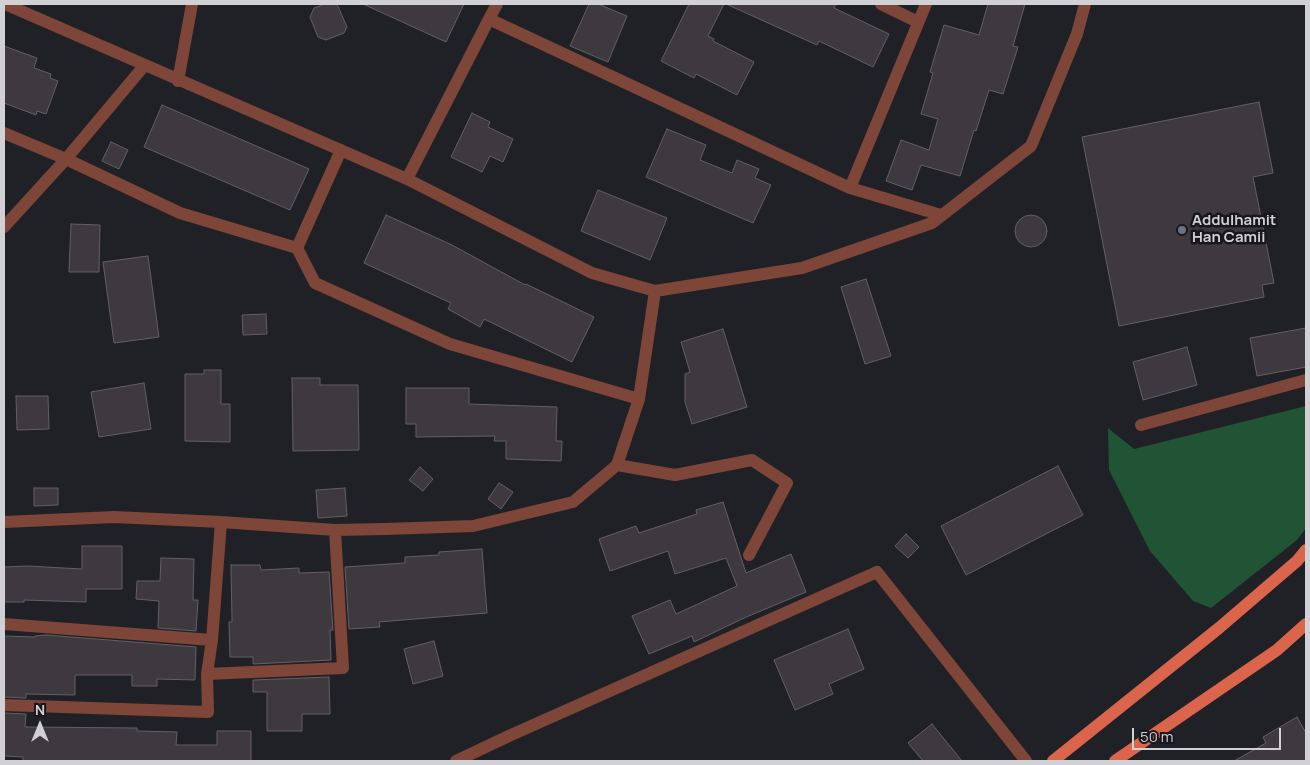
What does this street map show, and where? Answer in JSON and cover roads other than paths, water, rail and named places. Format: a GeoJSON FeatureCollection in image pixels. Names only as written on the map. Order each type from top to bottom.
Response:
{"type":"FeatureCollection","features":[{"type":"Feature","properties":{"kind":"main road"},"geometry":{"type":"LineString","coordinates":[[1053,761],[1219,628],[1297,561],[1306,550]]}},
{"type":"Feature","properties":{"kind":"main road"},"geometry":{"type":"LineString","coordinates":[[1115,761],[1277,650],[1306,624]]}},
{"type":"Feature","properties":{"kind":"street"},"geometry":{"type":"LineString","coordinates":[[5,4],[178,81],[407,179],[592,273],[655,291],[802,268],[932,223],[1031,146],[1077,34],[1085,4]]}},
{"type":"Feature","properties":{"kind":"street"},"geometry":{"type":"LineString","coordinates":[[178,81],[192,4]]}},
{"type":"Feature","properties":{"kind":"street"},"geometry":{"type":"LineString","coordinates":[[407,179],[497,4]]}},
{"type":"Feature","properties":{"kind":"street"},"geometry":{"type":"LineString","coordinates":[[881,4],[918,22]]}},
{"type":"Feature","properties":{"kind":"street"},"geometry":{"type":"LineString","coordinates":[[850,188],[926,4]]}},
{"type":"Feature","properties":{"kind":"street"},"geometry":{"type":"LineString","coordinates":[[489,19],[850,188],[941,215]]}},
{"type":"Feature","properties":{"kind":"street"},"geometry":{"type":"LineString","coordinates":[[4,227],[66,159],[144,66]]}},
{"type":"Feature","properties":{"kind":"street"},"geometry":{"type":"LineString","coordinates":[[4,133],[66,159],[180,213],[297,248],[315,283],[450,344],[638,399]]}},
{"type":"Feature","properties":{"kind":"street"},"geometry":{"type":"LineString","coordinates":[[297,248],[341,150]]}},
{"type":"Feature","properties":{"kind":"street"},"geometry":{"type":"LineString","coordinates":[[4,522],[114,517],[336,530],[473,526],[574,502],[617,465],[638,399],[655,291]]}},
{"type":"Feature","properties":{"kind":"street"},"geometry":{"type":"LineString","coordinates":[[1141,425],[1306,380]]}},
{"type":"Feature","properties":{"kind":"street"},"geometry":{"type":"LineString","coordinates":[[617,465],[675,475],[752,460],[787,483],[750,555]]}},
{"type":"Feature","properties":{"kind":"street"},"geometry":{"type":"LineString","coordinates":[[4,705],[208,712],[207,674],[212,640],[221,522]]}},
{"type":"Feature","properties":{"kind":"street"},"geometry":{"type":"LineString","coordinates":[[207,674],[342,668],[336,530]]}},
{"type":"Feature","properties":{"kind":"street"},"geometry":{"type":"LineString","coordinates":[[456,761],[876,572],[1026,761]]}},
{"type":"Feature","properties":{"kind":"street"},"geometry":{"type":"LineString","coordinates":[[4,624],[212,640]]}},
{"type":"Feature","properties":{"kind":"place","name":"Addulhamit Han Camii"},"geometry":{"type":"Point","coordinates":[1182,230]}}]}
